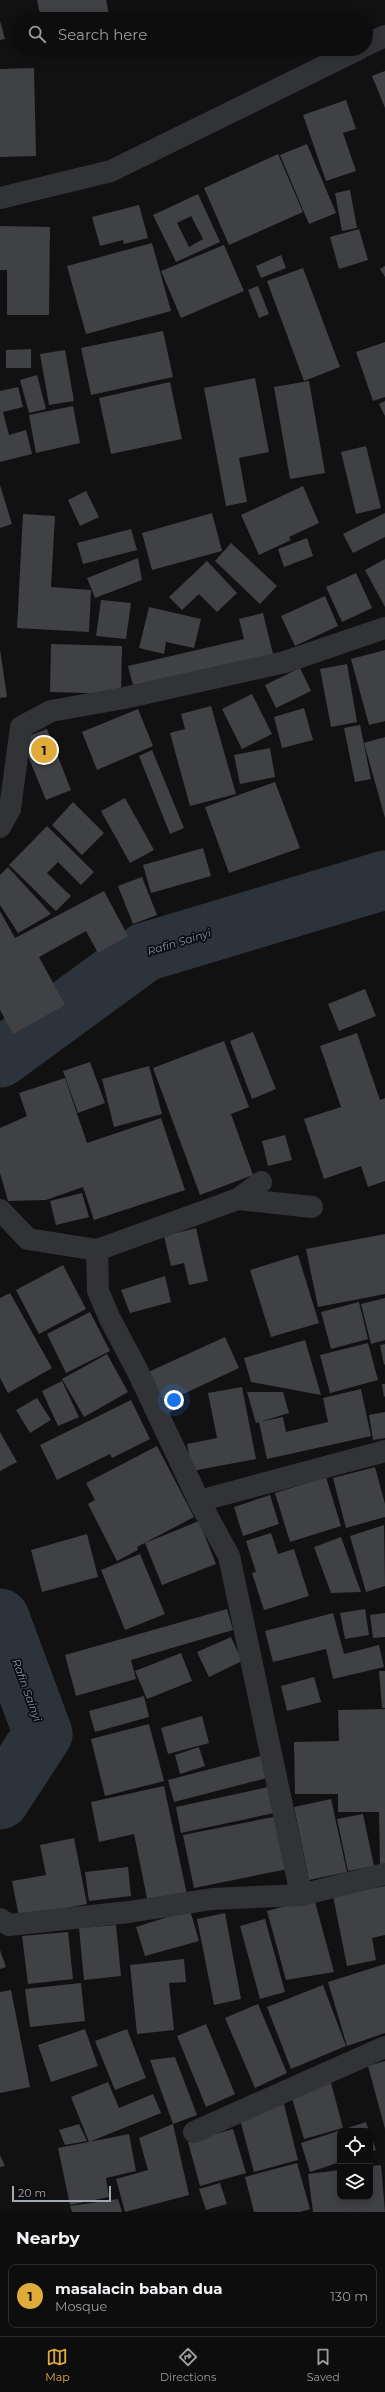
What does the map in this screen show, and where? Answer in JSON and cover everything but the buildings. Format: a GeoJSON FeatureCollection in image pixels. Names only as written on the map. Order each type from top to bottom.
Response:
{"type":"FeatureCollection","features":[{"type":"Feature","properties":{"kind":"street"},"geometry":{"type":"LineString","coordinates":[[373,42],[385,36]]}},
{"type":"Feature","properties":{"kind":"street"},"geometry":{"type":"LineString","coordinates":[[0,198],[111,171],[344,56]]}},
{"type":"Feature","properties":{"kind":"street"},"geometry":{"type":"LineString","coordinates":[[0,827],[10,809],[21,727],[51,711],[124,698],[285,662],[385,628]]}},
{"type":"Feature","properties":{"kind":"street"},"geometry":{"type":"LineString","coordinates":[[0,1210],[28,1239],[97,1250],[238,1199],[261,1182]]}},
{"type":"Feature","properties":{"kind":"street"},"geometry":{"type":"LineString","coordinates":[[238,1199],[312,1207]]}},
{"type":"Feature","properties":{"kind":"street"},"geometry":{"type":"LineString","coordinates":[[97,1250],[98,1291],[110,1319],[137,1370],[198,1501],[229,1556],[301,1895]]}},
{"type":"Feature","properties":{"kind":"street"},"geometry":{"type":"LineString","coordinates":[[198,1501],[385,1450]]}},
{"type":"Feature","properties":{"kind":"street"},"geometry":{"type":"LineString","coordinates":[[0,1919],[9,1924],[129,1912],[212,1899],[301,1895],[385,1874]]}},
{"type":"Feature","properties":{"kind":"street"},"geometry":{"type":"LineString","coordinates":[[194,2132],[385,2047]]}},
{"type":"Feature","properties":{"kind":"waterway","name":"Rafin Sainyi"},"geometry":{"type":"LineString","coordinates":[[0,1058],[145,952],[385,880]]}},
{"type":"Feature","properties":{"kind":"waterway","name":"Rafin Sainyi"},"geometry":{"type":"LineString","coordinates":[[0,1618],[43,1734],[0,1800]]}},
{"type":"Feature","properties":{"kind":"place","name":"masalacin baban dua"},"geometry":{"type":"Point","coordinates":[44,750]}}]}
